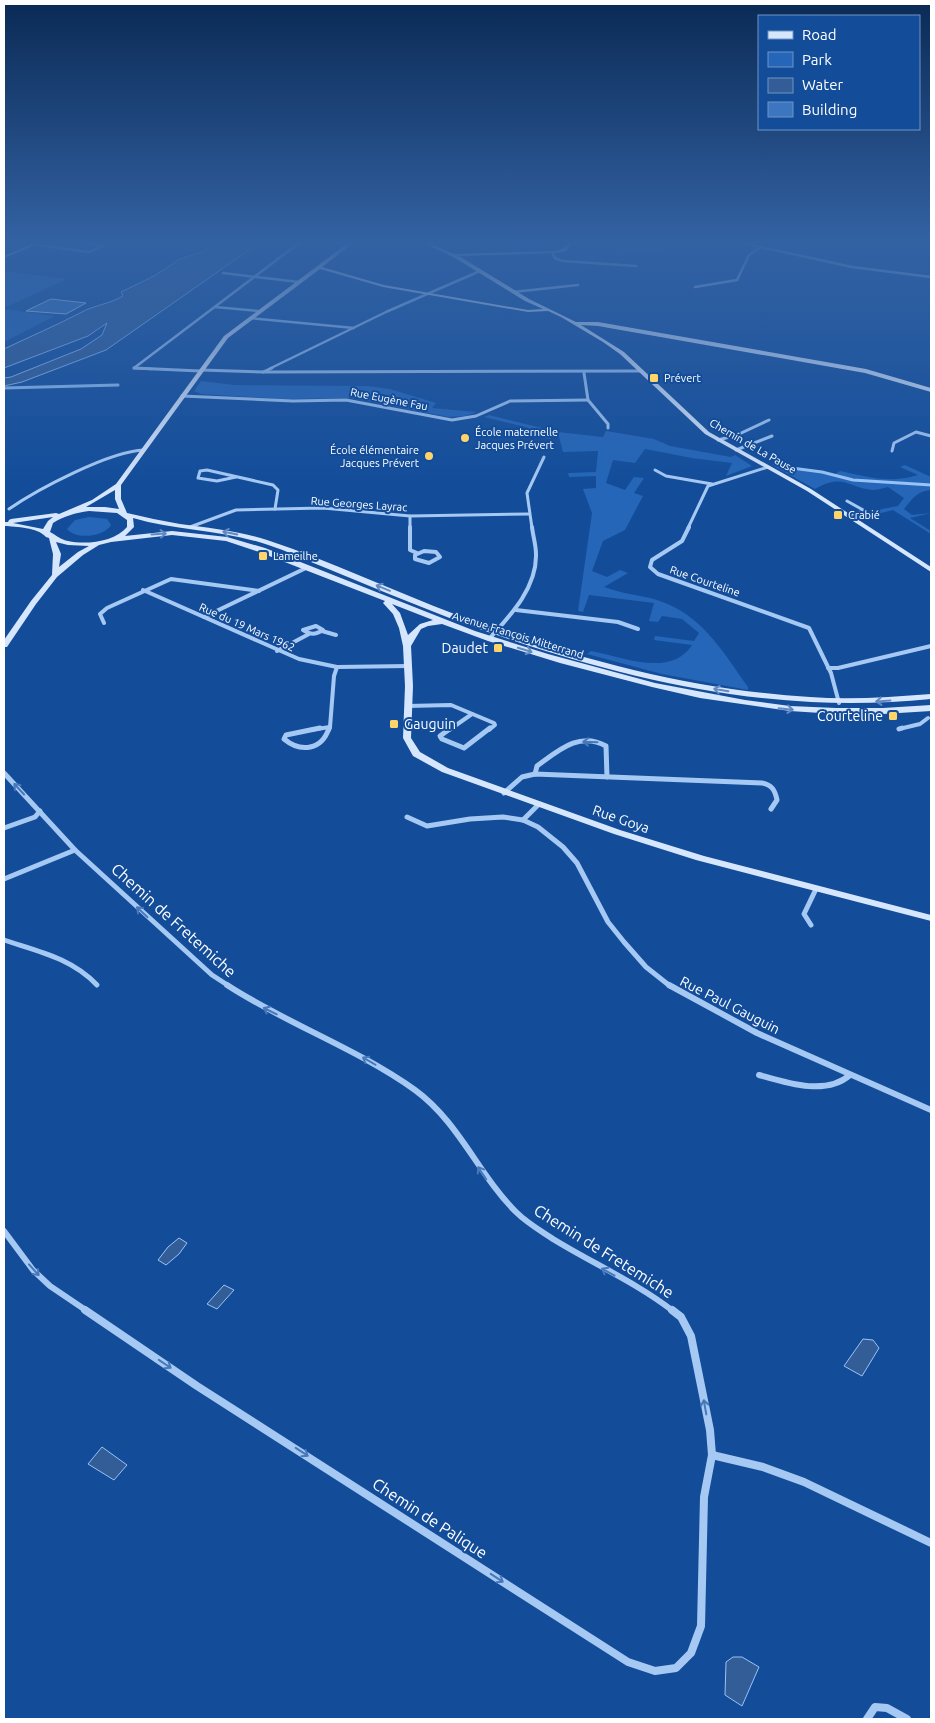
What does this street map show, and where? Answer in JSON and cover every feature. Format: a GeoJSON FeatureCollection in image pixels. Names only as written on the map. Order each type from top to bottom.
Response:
{"type":"FeatureCollection","features":[{"type":"Feature","properties":{"kind":"street"},"geometry":{"type":"LineString","coordinates":[[193,323],[134,368],[263,372],[584,373],[641,371]]}},
{"type":"Feature","properties":{"kind":"street"},"geometry":{"type":"LineString","coordinates":[[4,523],[65,514],[94,501],[118,484],[226,337],[243,323]]}},
{"type":"Feature","properties":{"kind":"street"},"geometry":{"type":"LineString","coordinates":[[306,323],[354,328]]}},
{"type":"Feature","properties":{"kind":"street"},"geometry":{"type":"LineString","coordinates":[[263,372],[364,323]]}},
{"type":"Feature","properties":{"kind":"street"},"geometry":{"type":"LineString","coordinates":[[577,324],[598,324],[866,371],[931,390]]}},
{"type":"Feature","properties":{"kind":"street","name":"Chemin de La Pause"},"geometry":{"type":"LineString","coordinates":[[577,324],[614,347],[684,413],[718,440],[768,467],[848,515],[931,570]]}},
{"type":"Feature","properties":{"kind":"street"},"geometry":{"type":"LineString","coordinates":[[584,373],[588,400],[608,424],[608,428]]}},
{"type":"Feature","properties":{"kind":"street","name":"Rue Eugène Fau"},"geometry":{"type":"LineString","coordinates":[[182,396],[281,401],[353,400],[439,419],[452,420],[476,416],[510,401],[588,400]]}},
{"type":"Feature","properties":{"kind":"street"},"geometry":{"type":"LineString","coordinates":[[718,440],[737,435],[769,420]]}},
{"type":"Feature","properties":{"kind":"street"},"geometry":{"type":"LineString","coordinates":[[892,451],[894,444],[913,433],[931,436]]}},
{"type":"Feature","properties":{"kind":"street"},"geometry":{"type":"LineString","coordinates":[[736,450],[772,436]]}},
{"type":"Feature","properties":{"kind":"street"},"geometry":{"type":"LineString","coordinates":[[9,509],[29,495],[58,480],[125,451],[144,450]]}},
{"type":"Feature","properties":{"kind":"street"},"geometry":{"type":"LineString","coordinates":[[489,639],[516,610],[535,567],[536,554],[527,493],[544,457]]}},
{"type":"Feature","properties":{"kind":"street"},"geometry":{"type":"LineString","coordinates":[[655,470],[666,476],[712,484],[768,467]]}},
{"type":"Feature","properties":{"kind":"street"},"geometry":{"type":"LineString","coordinates":[[236,477],[228,480],[204,480],[198,478],[199,472],[204,470],[236,477],[277,487],[275,509]]}},
{"type":"Feature","properties":{"kind":"street"},"geometry":{"type":"LineString","coordinates":[[4,645],[55,574],[82,553],[129,530],[132,520],[126,514],[118,499],[118,484]]}},
{"type":"Feature","properties":{"kind":"street","name":"Rue Courteline"},"geometry":{"type":"LineString","coordinates":[[712,484],[706,488],[682,540],[652,560],[650,567],[658,574],[805,626],[812,631],[828,668],[839,703]]}},
{"type":"Feature","properties":{"kind":"street"},"geometry":{"type":"LineString","coordinates":[[847,501],[864,511],[848,515]]}},
{"type":"Feature","properties":{"kind":"street"},"geometry":{"type":"LineString","coordinates":[[73,511],[101,508],[157,523],[231,532],[263,541],[429,615],[414,631],[407,646]]}},
{"type":"Feature","properties":{"kind":"street","name":"Rue Georges Layrac"},"geometry":{"type":"LineString","coordinates":[[190,527],[231,510],[323,508],[410,516],[529,514]]}},
{"type":"Feature","properties":{"kind":"street"},"geometry":{"type":"LineString","coordinates":[[55,574],[56,554],[47,526],[65,514]]}},
{"type":"Feature","properties":{"kind":"street"},"geometry":{"type":"LineString","coordinates":[[410,516],[410,550],[417,553],[432,552],[440,557],[434,562],[420,562],[414,557],[417,553]]}},
{"type":"Feature","properties":{"kind":"street","name":"Avenue François Mitterrand"},"geometry":{"type":"LineString","coordinates":[[4,523],[33,528],[50,537],[76,544],[167,533],[209,536],[251,546],[375,596],[429,615],[446,624],[489,639],[629,680],[726,701],[824,712],[862,713],[931,708]]}},
{"type":"Feature","properties":{"kind":"street"},"geometry":{"type":"LineString","coordinates":[[204,617],[306,568]]}},
{"type":"Feature","properties":{"kind":"street"},"geometry":{"type":"LineString","coordinates":[[104,623],[100,614],[102,611],[162,581],[177,578],[259,591]]}},
{"type":"Feature","properties":{"kind":"street","name":"Rue du 19 Mars 1962"},"geometry":{"type":"LineString","coordinates":[[143,590],[277,651],[299,659],[337,667],[408,666]]}},
{"type":"Feature","properties":{"kind":"street"},"geometry":{"type":"LineString","coordinates":[[375,596],[393,607],[402,619],[420,612]]}},
{"type":"Feature","properties":{"kind":"street"},"geometry":{"type":"LineString","coordinates":[[516,610],[618,622],[638,629]]}},
{"type":"Feature","properties":{"kind":"street","name":"Avenue François Mitterrand"},"geometry":{"type":"LineString","coordinates":[[429,615],[445,613],[497,631],[660,678],[758,695],[839,703],[931,697]]}},
{"type":"Feature","properties":{"kind":"street","name":"Rue Goya"},"geometry":{"type":"LineString","coordinates":[[402,619],[407,646],[408,666],[407,738],[416,754],[445,770],[504,793],[663,847],[816,889],[931,917]]}},
{"type":"Feature","properties":{"kind":"street"},"geometry":{"type":"LineString","coordinates":[[309,634],[303,630],[312,626],[322,628],[322,632]]}},
{"type":"Feature","properties":{"kind":"street"},"geometry":{"type":"LineString","coordinates":[[277,651],[309,634],[322,632],[336,635]]}},
{"type":"Feature","properties":{"kind":"street"},"geometry":{"type":"LineString","coordinates":[[828,668],[838,668],[931,646]]}},
{"type":"Feature","properties":{"kind":"street"},"geometry":{"type":"LineString","coordinates":[[330,728],[293,732],[286,735],[284,739],[303,748],[312,748],[323,740],[330,728],[331,679],[337,667]]}},
{"type":"Feature","properties":{"kind":"street"},"geometry":{"type":"LineString","coordinates":[[407,706],[449,705],[472,714],[494,723],[495,726],[464,748],[440,738],[472,714]]}},
{"type":"Feature","properties":{"kind":"street"},"geometry":{"type":"LineString","coordinates":[[899,730],[920,724],[930,718],[921,709]]}},
{"type":"Feature","properties":{"kind":"street"},"geometry":{"type":"LineString","coordinates":[[535,774],[536,766],[568,743],[583,742],[605,744],[607,777]]}},
{"type":"Feature","properties":{"kind":"street","name":"Chemin de Fretemiche"},"geometry":{"type":"LineString","coordinates":[[4,773],[76,850],[170,938],[224,984],[255,1003],[347,1048],[416,1090],[450,1122],[492,1187],[517,1213],[585,1259],[663,1303],[682,1318],[688,1326],[697,1356],[712,1455]]}},
{"type":"Feature","properties":{"kind":"street"},"geometry":{"type":"LineString","coordinates":[[504,793],[522,777],[535,774],[762,783],[776,790],[777,800],[771,809]]}},
{"type":"Feature","properties":{"kind":"street"},"geometry":{"type":"LineString","coordinates":[[523,820],[538,805]]}},
{"type":"Feature","properties":{"kind":"street"},"geometry":{"type":"LineString","coordinates":[[4,828],[35,817],[40,811]]}},
{"type":"Feature","properties":{"kind":"street","name":"Rue Paul Gauguin"},"geometry":{"type":"LineString","coordinates":[[407,817],[416,822],[434,826],[488,817],[523,820],[548,833],[570,854],[583,872],[616,932],[646,967],[664,983],[716,1013],[931,1110]]}},
{"type":"Feature","properties":{"kind":"street"},"geometry":{"type":"LineString","coordinates":[[4,879],[76,850]]}},
{"type":"Feature","properties":{"kind":"street"},"geometry":{"type":"LineString","coordinates":[[811,925],[804,914],[816,889]]}},
{"type":"Feature","properties":{"kind":"street"},"geometry":{"type":"LineString","coordinates":[[4,940],[76,966],[89,974],[97,985]]}},
{"type":"Feature","properties":{"kind":"street"},"geometry":{"type":"LineString","coordinates":[[759,1075],[796,1084],[828,1086],[842,1083],[850,1075]]}},
{"type":"Feature","properties":{"kind":"street","name":"Chemin de Palique"},"geometry":{"type":"LineString","coordinates":[[4,1231],[34,1270],[50,1286],[165,1364],[628,1662],[654,1672],[670,1672],[682,1665],[698,1640],[701,1626],[704,1497],[712,1455]]}},
{"type":"Feature","properties":{"kind":"street"},"geometry":{"type":"LineString","coordinates":[[712,1455],[763,1467],[804,1482],[931,1543]]}},
{"type":"Feature","properties":{"kind":"street"},"geometry":{"type":"LineString","coordinates":[[867,1719],[875,1707],[886,1708],[907,1719]]}},
{"type":"Feature","properties":{"kind":"green space"},"geometry":{"type":"Polygon","coordinates":[[[4,323],[40,323],[4,342],[4,323]]]}},
{"type":"Feature","properties":{"kind":"green space"},"geometry":{"type":"Polygon","coordinates":[[[201,381],[234,385],[367,386],[390,389],[436,403],[432,408],[477,412],[465,416],[449,417],[351,398],[284,399],[201,394],[194,391],[201,381]]]}},
{"type":"Feature","properties":{"kind":"green space"},"geometry":{"type":"Polygon","coordinates":[[[489,415],[558,432],[603,437],[606,431],[654,439],[670,446],[731,457],[735,455],[752,466],[726,476],[732,463],[645,449],[635,463],[613,460],[606,483],[625,490],[634,477],[644,478],[634,493],[643,496],[625,530],[603,541],[592,571],[607,577],[620,570],[628,573],[604,587],[654,599],[685,613],[719,646],[748,687],[748,690],[662,674],[587,654],[591,651],[645,663],[672,661],[683,655],[692,645],[654,640],[655,636],[694,641],[699,633],[682,619],[662,616],[658,622],[649,621],[654,603],[589,595],[583,612],[578,611],[592,513],[583,489],[596,488],[596,476],[569,477],[568,473],[596,472],[598,451],[563,452],[559,437],[554,436],[550,439],[523,433],[529,428],[484,417],[489,415]]]}},
{"type":"Feature","properties":{"kind":"green space"},"geometry":{"type":"Polygon","coordinates":[[[777,462],[793,467],[835,474],[840,471],[879,479],[908,478],[918,475],[900,467],[905,465],[931,477],[931,490],[918,494],[904,509],[912,515],[931,513],[910,518],[931,531],[931,534],[893,510],[877,514],[872,511],[898,506],[904,498],[888,487],[872,490],[839,481],[824,484],[815,489],[772,464],[777,462]]]}},
{"type":"Feature","properties":{"kind":"green space"},"geometry":{"type":"Polygon","coordinates":[[[89,517],[107,519],[111,525],[102,532],[90,536],[77,535],[67,529],[75,520],[89,517]]]}},
{"type":"Feature","properties":{"kind":"water"},"geometry":{"type":"Polygon","coordinates":[[[58,323],[106,323],[88,336],[4,368],[4,349],[58,323]]]}},
{"type":"Feature","properties":{"kind":"water"},"geometry":{"type":"Polygon","coordinates":[[[107,323],[144,323],[106,350],[22,382],[4,386],[4,378],[11,377],[81,349],[102,335],[107,323]]]}},
{"type":"Feature","properties":{"kind":"water"},"geometry":{"type":"Polygon","coordinates":[[[179,1238],[187,1243],[179,1254],[166,1265],[158,1260],[168,1247],[179,1238]]]}},
{"type":"Feature","properties":{"kind":"water"},"geometry":{"type":"Polygon","coordinates":[[[224,1285],[234,1290],[217,1309],[207,1304],[224,1285]]]}},
{"type":"Feature","properties":{"kind":"water"},"geometry":{"type":"Polygon","coordinates":[[[863,1339],[873,1340],[879,1348],[862,1376],[844,1366],[863,1339]]]}},
{"type":"Feature","properties":{"kind":"water"},"geometry":{"type":"Polygon","coordinates":[[[102,1447],[127,1465],[114,1480],[88,1464],[102,1447]]]}},
{"type":"Feature","properties":{"kind":"water"},"geometry":{"type":"Polygon","coordinates":[[[733,1657],[742,1657],[759,1667],[742,1706],[725,1695],[726,1662],[733,1657]]]}},
{"type":"Feature","properties":{"kind":"waterway"},"geometry":{"type":"LineString","coordinates":[[4,388],[118,385]]}},
{"type":"Feature","properties":{"kind":"waterway"},"geometry":{"type":"LineString","coordinates":[[784,467],[822,472],[853,480],[931,485]]}},
{"type":"Feature","properties":{"kind":"place","name":"Prévert"},"geometry":{"type":"Point","coordinates":[654,378]}},
{"type":"Feature","properties":{"kind":"place","name":"École maternelle Jacques Prévert"},"geometry":{"type":"Point","coordinates":[465,438]}},
{"type":"Feature","properties":{"kind":"place","name":"École élémentaire Jacques Prévert"},"geometry":{"type":"Point","coordinates":[429,456]}},
{"type":"Feature","properties":{"kind":"place","name":"Crabié"},"geometry":{"type":"Point","coordinates":[838,515]}},
{"type":"Feature","properties":{"kind":"place","name":"Lameilhe"},"geometry":{"type":"Point","coordinates":[263,556]}},
{"type":"Feature","properties":{"kind":"place","name":"Daudet"},"geometry":{"type":"Point","coordinates":[498,648]}},
{"type":"Feature","properties":{"kind":"place","name":"Courteline"},"geometry":{"type":"Point","coordinates":[893,716]}},
{"type":"Feature","properties":{"kind":"place","name":"Gauguin"},"geometry":{"type":"Point","coordinates":[394,724]}}]}
